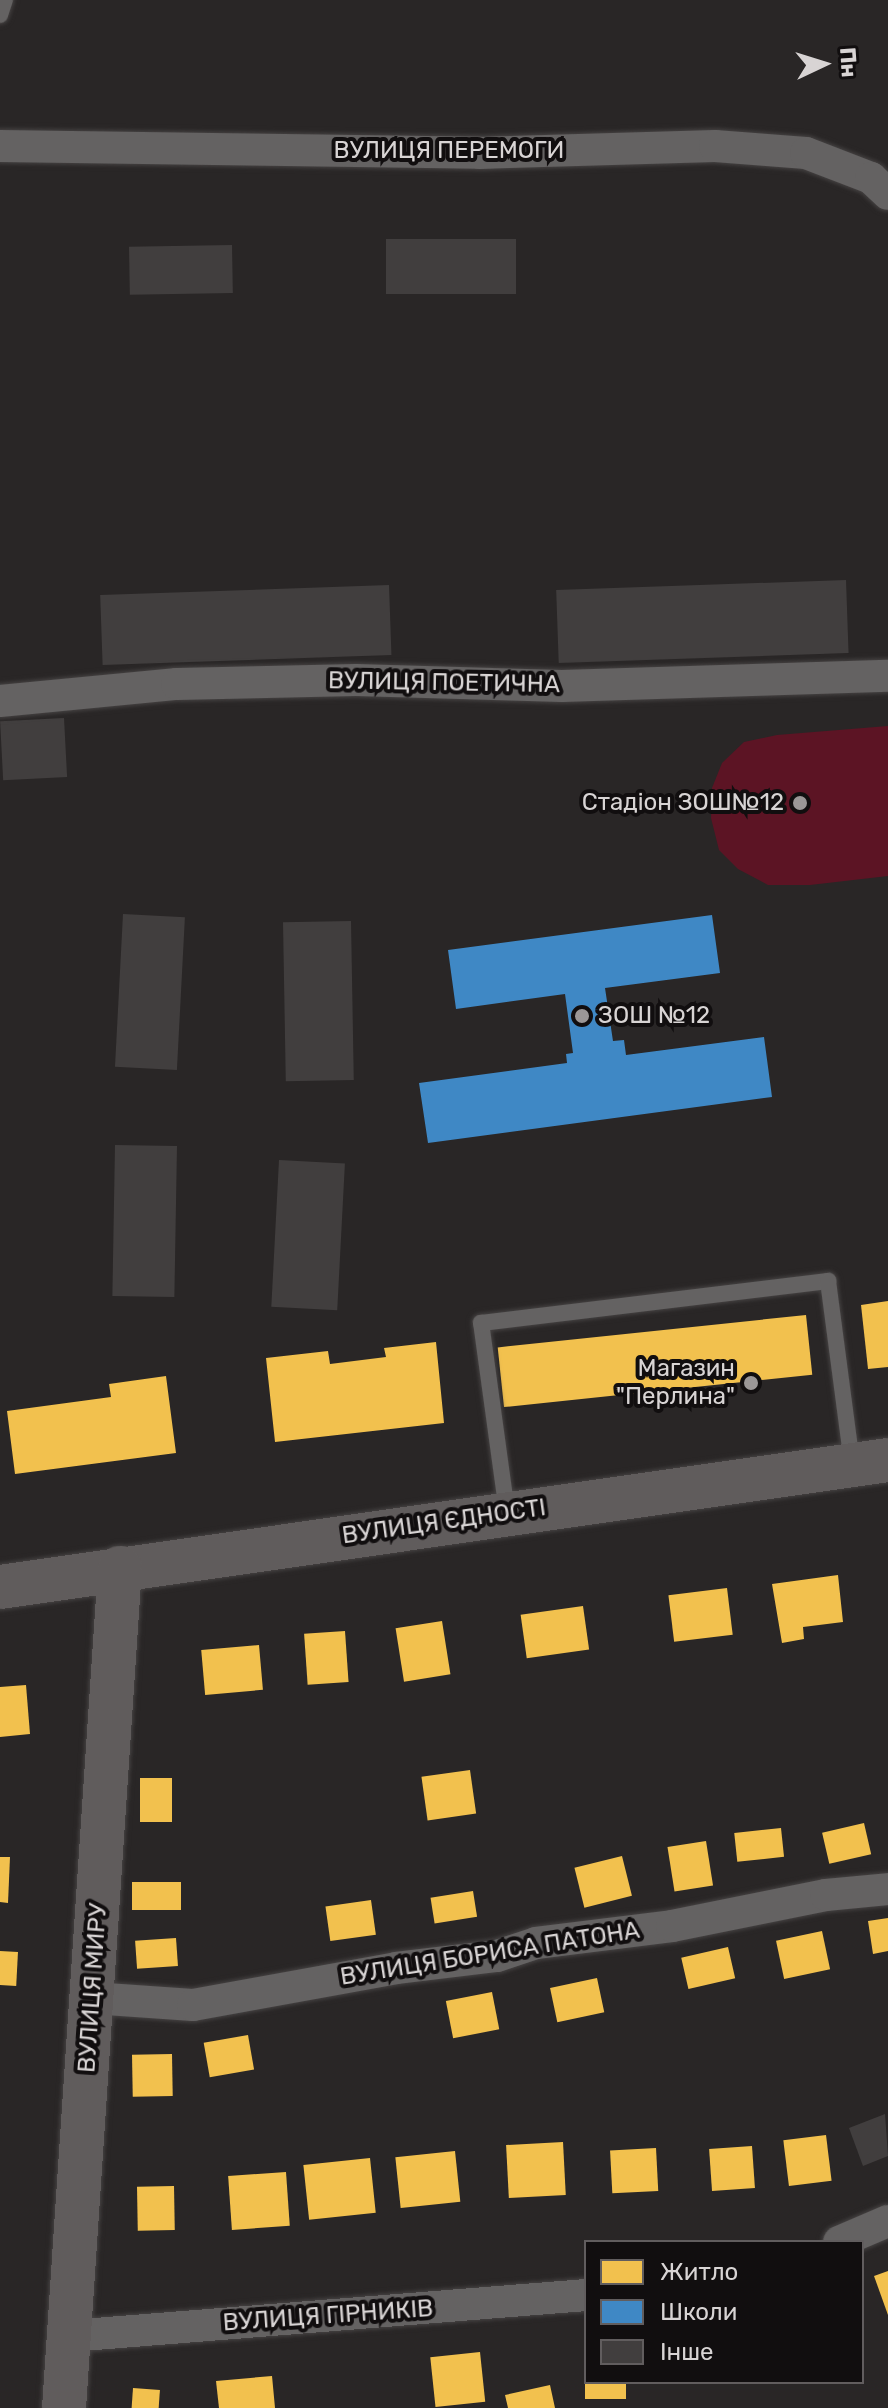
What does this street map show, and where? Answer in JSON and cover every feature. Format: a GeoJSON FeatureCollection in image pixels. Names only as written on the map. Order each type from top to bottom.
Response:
{"type":"FeatureCollection","features":[{"type":"Feature","properties":{"kind":"street","name":"ВУЛИЦЯ ПЕРЕМОГИ"},"geometry":{"type":"LineString","coordinates":[[0,146],[480,153],[715,146],[806,153],[871,178],[888,194]]}},
{"type":"Feature","properties":{"kind":"street","name":"ВУЛИЦЯ ПОЕТИЧНА"},"geometry":{"type":"LineString","coordinates":[[0,701],[177,684],[356,680],[562,686],[888,676]]}},
{"type":"Feature","properties":{"kind":"street","name":"ВУЛИЦЯ ЄДНОСТІ"},"geometry":{"type":"LineString","coordinates":[[0,1587],[870,1463]]}},
{"type":"Feature","properties":{"kind":"street","name":"ВУЛИЦЯ МИРУ"},"geometry":{"type":"LineString","coordinates":[[64,2408],[120,1568]]}},
{"type":"Feature","properties":{"kind":"street","name":"ВУЛИЦЯ БОРИСА ПАТОНА"},"geometry":{"type":"LineString","coordinates":[[92,1998],[193,2005],[396,1968],[497,1956],[536,1943],[672,1926],[826,1895],[888,1889]]}},
{"type":"Feature","properties":{"kind":"street"},"geometry":{"type":"LineString","coordinates":[[844,2240],[888,2221]]}},
{"type":"Feature","properties":{"kind":"street","name":"ВУЛИЦЯ ГІРНИКІВ"},"geometry":{"type":"LineString","coordinates":[[70,2336],[584,2295]]}},
{"type":"Feature","properties":{"kind":"lane"},"geometry":{"type":"LineString","coordinates":[[0,15],[5,0]]}},
{"type":"Feature","properties":{"kind":"lane"},"geometry":{"type":"LineString","coordinates":[[507,1513],[481,1323],[828,1281],[870,1463]]}},
{"type":"Feature","properties":{"kind":"shaded area","name":"Стадіон ЗОШ№12"},"geometry":{"type":"Polygon","coordinates":[[[888,726],[888,876],[810,885],[768,885],[738,869],[719,850],[711,818],[712,788],[722,763],[744,742],[777,735],[888,726]]]}},
{"type":"Feature","properties":{"kind":"building: Житло"},"geometry":{"type":"Polygon","coordinates":[[[888,1301],[888,1367],[868,1369],[861,1305],[888,1301]]]}},
{"type":"Feature","properties":{"kind":"building: Житло"},"geometry":{"type":"Polygon","coordinates":[[[806,1315],[812,1375],[504,1407],[498,1347],[806,1315]]]}},
{"type":"Feature","properties":{"kind":"building: Житло"},"geometry":{"type":"Polygon","coordinates":[[[436,1342],[444,1423],[275,1442],[266,1358],[328,1351],[330,1364],[386,1357],[384,1348],[436,1342]]]}},
{"type":"Feature","properties":{"kind":"building: Житло"},"geometry":{"type":"Polygon","coordinates":[[[166,1376],[176,1453],[15,1474],[7,1411],[111,1397],[109,1384],[166,1376]]]}},
{"type":"Feature","properties":{"kind":"building: Житло"},"geometry":{"type":"Polygon","coordinates":[[[838,1575],[843,1622],[803,1627],[804,1639],[782,1643],[772,1584],[838,1575]]]}},
{"type":"Feature","properties":{"kind":"building: Житло"},"geometry":{"type":"Polygon","coordinates":[[[727,1588],[733,1635],[674,1642],[668,1595],[727,1588]]]}},
{"type":"Feature","properties":{"kind":"building: Житло"},"geometry":{"type":"Polygon","coordinates":[[[583,1606],[589,1650],[527,1658],[521,1615],[583,1606]]]}},
{"type":"Feature","properties":{"kind":"building: Житло"},"geometry":{"type":"Polygon","coordinates":[[[442,1621],[450,1674],[404,1682],[396,1628],[442,1621]]]}},
{"type":"Feature","properties":{"kind":"building: Житло"},"geometry":{"type":"Polygon","coordinates":[[[345,1631],[349,1682],[308,1685],[304,1634],[345,1631]]]}},
{"type":"Feature","properties":{"kind":"building: Житло"},"geometry":{"type":"Polygon","coordinates":[[[259,1645],[263,1690],[205,1695],[201,1650],[259,1645]]]}},
{"type":"Feature","properties":{"kind":"building: Житло"},"geometry":{"type":"Polygon","coordinates":[[[26,1685],[30,1734],[0,1737],[0,1687],[26,1685]]]}},
{"type":"Feature","properties":{"kind":"building: Житло"},"geometry":{"type":"Polygon","coordinates":[[[470,1770],[476,1814],[428,1820],[421,1777],[470,1770]]]}},
{"type":"Feature","properties":{"kind":"building: Житло"},"geometry":{"type":"Polygon","coordinates":[[[140,1778],[172,1778],[172,1822],[140,1822],[140,1778]]]}},
{"type":"Feature","properties":{"kind":"building: Житло"},"geometry":{"type":"Polygon","coordinates":[[[864,1823],[871,1854],[829,1864],[822,1833],[864,1823]]]}},
{"type":"Feature","properties":{"kind":"building: Житло"},"geometry":{"type":"Polygon","coordinates":[[[781,1828],[784,1857],[737,1862],[734,1833],[781,1828]]]}},
{"type":"Feature","properties":{"kind":"building: Житло"},"geometry":{"type":"Polygon","coordinates":[[[706,1841],[713,1885],[675,1892],[667,1847],[706,1841]]]}},
{"type":"Feature","properties":{"kind":"building: Житло"},"geometry":{"type":"Polygon","coordinates":[[[622,1856],[632,1896],[584,1908],[574,1868],[622,1856]]]}},
{"type":"Feature","properties":{"kind":"building: Житло"},"geometry":{"type":"Polygon","coordinates":[[[0,1857],[10,1857],[8,1903],[0,1902],[0,1857]]]}},
{"type":"Feature","properties":{"kind":"building: Житло"},"geometry":{"type":"Polygon","coordinates":[[[132,1882],[181,1882],[181,1910],[132,1910],[132,1882]]]}},
{"type":"Feature","properties":{"kind":"building: Житло"},"geometry":{"type":"Polygon","coordinates":[[[473,1891],[477,1917],[435,1923],[431,1898],[473,1891]]]}},
{"type":"Feature","properties":{"kind":"building: Житло"},"geometry":{"type":"Polygon","coordinates":[[[371,1900],[376,1935],[330,1941],[325,1906],[371,1900]]]}},
{"type":"Feature","properties":{"kind":"building: Житло"},"geometry":{"type":"Polygon","coordinates":[[[888,1918],[888,1951],[873,1954],[868,1921],[888,1918]]]}},
{"type":"Feature","properties":{"kind":"building: Житло"},"geometry":{"type":"Polygon","coordinates":[[[822,1931],[830,1969],[784,1979],[776,1941],[822,1931]]]}},
{"type":"Feature","properties":{"kind":"building: Житло"},"geometry":{"type":"Polygon","coordinates":[[[176,1938],[178,1966],[137,1969],[135,1941],[176,1938]]]}},
{"type":"Feature","properties":{"kind":"building: Житло"},"geometry":{"type":"Polygon","coordinates":[[[728,1947],[735,1978],[688,1989],[681,1958],[728,1947]]]}},
{"type":"Feature","properties":{"kind":"building: Житло"},"geometry":{"type":"Polygon","coordinates":[[[0,1951],[18,1952],[16,1986],[0,1985],[0,1951]]]}},
{"type":"Feature","properties":{"kind":"building: Житло"},"geometry":{"type":"Polygon","coordinates":[[[597,1978],[604,2012],[557,2022],[550,1988],[597,1978]]]}},
{"type":"Feature","properties":{"kind":"building: Житло"},"geometry":{"type":"Polygon","coordinates":[[[492,1992],[499,2029],[453,2038],[446,2001],[492,1992]]]}},
{"type":"Feature","properties":{"kind":"building: Житло"},"geometry":{"type":"Polygon","coordinates":[[[248,2035],[254,2069],[210,2077],[204,2043],[248,2035]]]}},
{"type":"Feature","properties":{"kind":"building: Житло"},"geometry":{"type":"Polygon","coordinates":[[[172,2054],[173,2096],[133,2097],[132,2055],[172,2054]]]}},
{"type":"Feature","properties":{"kind":"building: Житло"},"geometry":{"type":"Polygon","coordinates":[[[826,2135],[832,2181],[789,2186],[783,2140],[826,2135]]]}},
{"type":"Feature","properties":{"kind":"building: Житло"},"geometry":{"type":"Polygon","coordinates":[[[563,2142],[566,2195],[509,2198],[506,2145],[563,2142]]]}},
{"type":"Feature","properties":{"kind":"building: Житло"},"geometry":{"type":"Polygon","coordinates":[[[752,2146],[755,2188],[712,2191],[709,2149],[752,2146]]]}},
{"type":"Feature","properties":{"kind":"building: Житло"},"geometry":{"type":"Polygon","coordinates":[[[656,2148],[658,2191],[612,2193],[610,2150],[656,2148]]]}},
{"type":"Feature","properties":{"kind":"building: Житло"},"geometry":{"type":"Polygon","coordinates":[[[455,2151],[460,2202],[401,2208],[395,2157],[455,2151]]]}},
{"type":"Feature","properties":{"kind":"building: Житло"},"geometry":{"type":"Polygon","coordinates":[[[370,2158],[376,2213],[309,2220],[303,2165],[370,2158]]]}},
{"type":"Feature","properties":{"kind":"building: Житло"},"geometry":{"type":"Polygon","coordinates":[[[286,2172],[290,2226],[232,2230],[228,2176],[286,2172]]]}},
{"type":"Feature","properties":{"kind":"building: Житло"},"geometry":{"type":"Polygon","coordinates":[[[174,2186],[175,2230],[138,2231],[137,2187],[174,2186]]]}},
{"type":"Feature","properties":{"kind":"building: Житло"},"geometry":{"type":"Polygon","coordinates":[[[888,2271],[888,2315],[874,2276],[888,2271]]]}},
{"type":"Feature","properties":{"kind":"building: Житло"},"geometry":{"type":"Polygon","coordinates":[[[480,2352],[485,2402],[436,2407],[430,2357],[480,2352]]]}},
{"type":"Feature","properties":{"kind":"building: Житло"},"geometry":{"type":"Polygon","coordinates":[[[272,2376],[275,2408],[219,2408],[216,2381],[272,2376]]]}},
{"type":"Feature","properties":{"kind":"building: Житло"},"geometry":{"type":"Polygon","coordinates":[[[585,2384],[626,2384],[626,2399],[585,2399],[585,2384]]]}},
{"type":"Feature","properties":{"kind":"building: Житло"},"geometry":{"type":"Polygon","coordinates":[[[550,2385],[555,2408],[508,2408],[505,2395],[550,2385]]]}},
{"type":"Feature","properties":{"kind":"building: Житло"},"geometry":{"type":"Polygon","coordinates":[[[133,2388],[160,2390],[159,2408],[132,2408],[133,2388]]]}},
{"type":"Feature","properties":{"kind":"building: Школи","name":"ЗОШ №12"},"geometry":{"type":"Polygon","coordinates":[[[712,915],[720,973],[605,988],[613,1041],[624,1040],[626,1055],[764,1037],[772,1097],[428,1143],[419,1083],[567,1063],[566,1054],[573,1053],[565,994],[456,1009],[448,950],[712,915]]]}},
{"type":"Feature","properties":{"kind":"building: Інше"},"geometry":{"type":"Polygon","coordinates":[[[386,239],[516,239],[516,294],[386,294],[386,239]]]}},
{"type":"Feature","properties":{"kind":"building: Інше"},"geometry":{"type":"Polygon","coordinates":[[[232,245],[233,293],[130,295],[129,247],[232,245]]]}},
{"type":"Feature","properties":{"kind":"building: Інше"},"geometry":{"type":"Polygon","coordinates":[[[846,580],[849,653],[559,663],[556,590],[846,580]]]}},
{"type":"Feature","properties":{"kind":"building: Інше"},"geometry":{"type":"Polygon","coordinates":[[[389,585],[391,655],[103,665],[100,595],[389,585]]]}},
{"type":"Feature","properties":{"kind":"building: Інше"},"geometry":{"type":"Polygon","coordinates":[[[64,718],[67,777],[3,780],[0,721],[64,718]]]}},
{"type":"Feature","properties":{"kind":"building: Інше"},"geometry":{"type":"Polygon","coordinates":[[[123,914],[185,917],[177,1070],[115,1067],[123,914]]]}},
{"type":"Feature","properties":{"kind":"building: Інше"},"geometry":{"type":"Polygon","coordinates":[[[351,921],[354,1080],[286,1081],[283,922],[351,921]]]}},
{"type":"Feature","properties":{"kind":"building: Інше"},"geometry":{"type":"Polygon","coordinates":[[[115,1145],[177,1146],[174,1297],[112,1296],[115,1145]]]}},
{"type":"Feature","properties":{"kind":"building: Інше"},"geometry":{"type":"Polygon","coordinates":[[[279,1160],[345,1163],[337,1310],[271,1307],[279,1160]]]}},
{"type":"Feature","properties":{"kind":"building: Інше"},"geometry":{"type":"Polygon","coordinates":[[[885,2114],[888,2156],[863,2166],[849,2128],[885,2114]]]}},
{"type":"Feature","properties":{"kind":"place","name":"Стадіон ЗОШ№12"},"geometry":{"type":"Point","coordinates":[800,803]}},
{"type":"Feature","properties":{"kind":"place","name":"ЗОШ №12"},"geometry":{"type":"Point","coordinates":[582,1016]}},
{"type":"Feature","properties":{"kind":"place","name":"Магазин \"Перлина\""},"geometry":{"type":"Point","coordinates":[751,1383]}}]}
